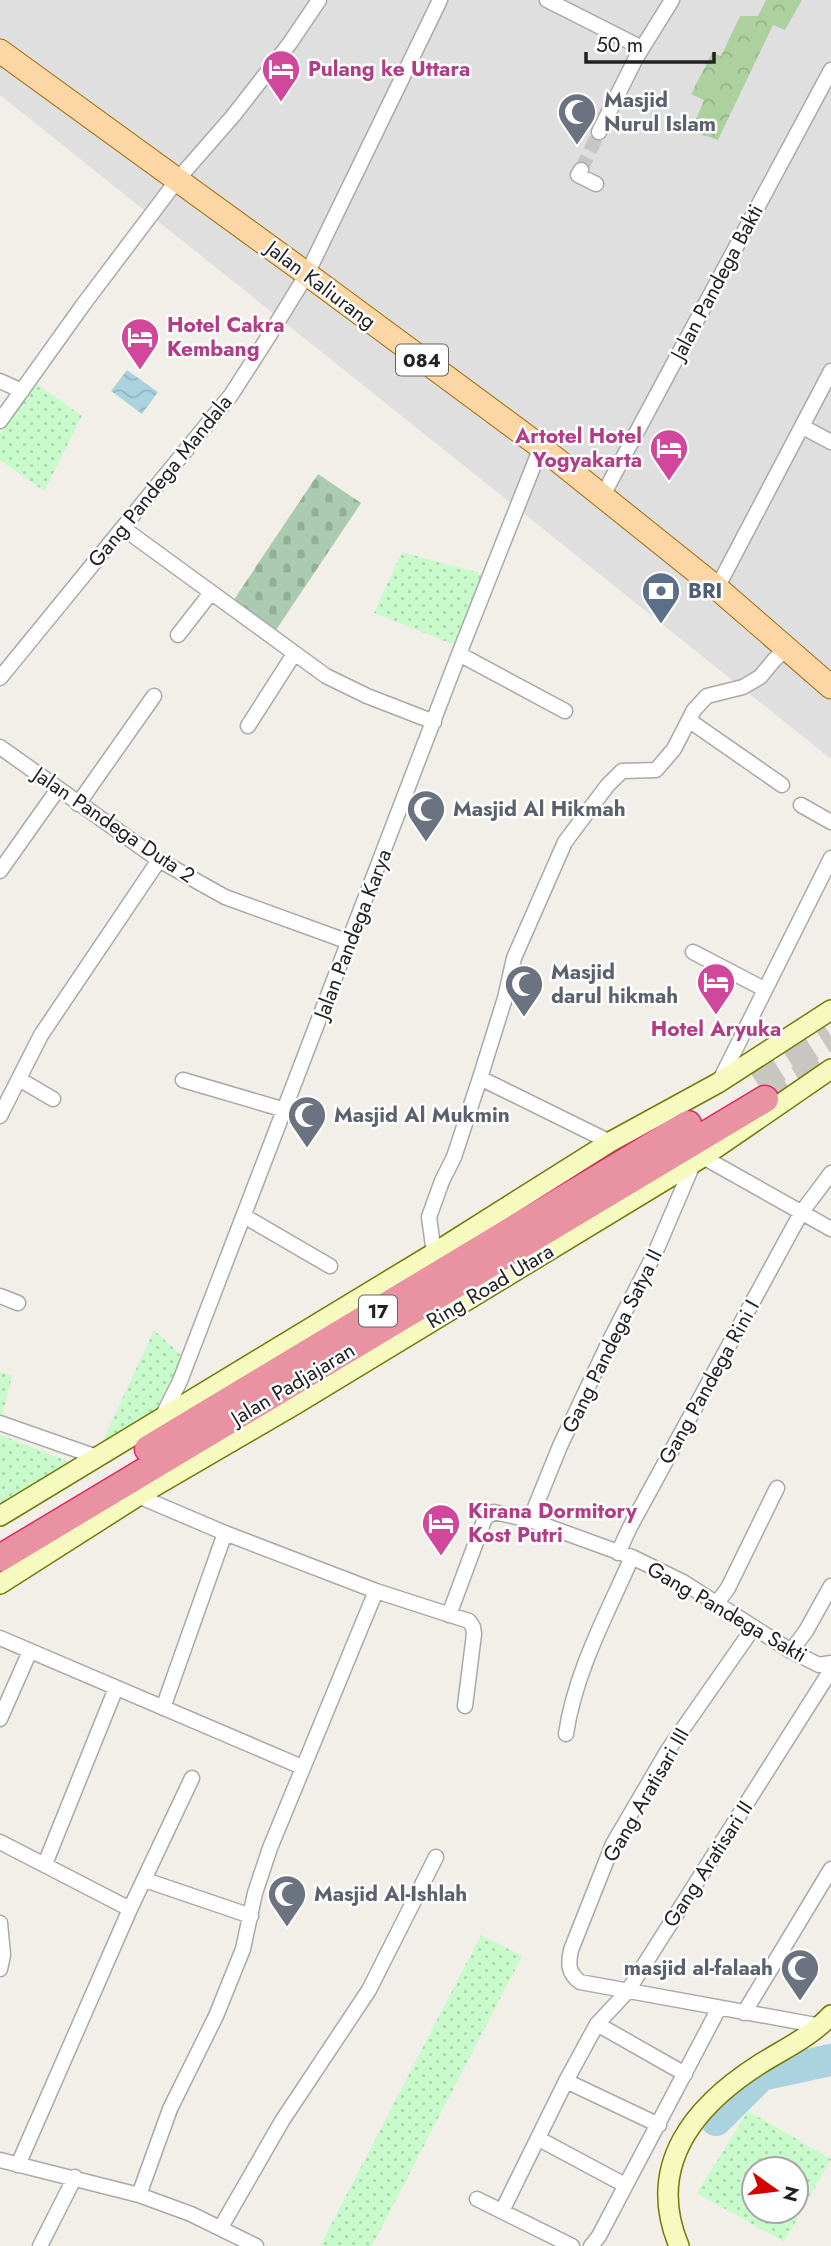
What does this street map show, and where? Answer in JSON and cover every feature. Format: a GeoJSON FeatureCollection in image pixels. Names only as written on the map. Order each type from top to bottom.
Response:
{"type":"FeatureCollection","features":[{"type":"Feature","properties":{"kind":"highway","name":"Jalan Padjajaran"},"geometry":{"type":"LineString","coordinates":[[0,1539],[761,1091],[292,1396],[0,1558]]}},
{"type":"Feature","properties":{"kind":"main road","name":"Jalan Kaliurang"},"geometry":{"type":"LineString","coordinates":[[0,51],[541,447],[717,588],[831,687]]}},
{"type":"Feature","properties":{"kind":"street"},"geometry":{"type":"LineString","coordinates":[[0,421],[83,304],[178,180],[290,43],[319,0]]}},
{"type":"Feature","properties":{"kind":"street","name":"Gang Pandega Mandala"},"geometry":{"type":"LineString","coordinates":[[0,678],[230,395],[307,274],[440,0]]}},
{"type":"Feature","properties":{"kind":"street"},"geometry":{"type":"LineString","coordinates":[[547,0],[642,48]]}},
{"type":"Feature","properties":{"kind":"street"},"geometry":{"type":"LineString","coordinates":[[599,132],[642,48],[672,0]]}},
{"type":"Feature","properties":{"kind":"street","name":"Jalan Pandega Bakti"},"geometry":{"type":"LineString","coordinates":[[603,495],[831,70]]}},
{"type":"Feature","properties":{"kind":"street"},"geometry":{"type":"LineString","coordinates":[[581,170],[578,175],[596,184]]}},
{"type":"Feature","properties":{"kind":"street"},"geometry":{"type":"LineString","coordinates":[[717,588],[831,371]]}},
{"type":"Feature","properties":{"kind":"street"},"geometry":{"type":"LineString","coordinates":[[0,381],[22,391]]}},
{"type":"Feature","properties":{"kind":"street"},"geometry":{"type":"LineString","coordinates":[[803,427],[831,442]]}},
{"type":"Feature","properties":{"kind":"street","name":"Jalan Pandega Karya"},"geometry":{"type":"LineString","coordinates":[[161,1419],[180,1381],[541,447]]}},
{"type":"Feature","properties":{"kind":"street"},"geometry":{"type":"LineString","coordinates":[[123,528],[326,676],[434,722]]}},
{"type":"Feature","properties":{"kind":"street"},"geometry":{"type":"LineString","coordinates":[[178,635],[211,594]]}},
{"type":"Feature","properties":{"kind":"street"},"geometry":{"type":"LineString","coordinates":[[434,1253],[429,1217],[454,1157],[481,1078],[514,958],[565,842],[607,786],[622,771],[656,770],[674,748],[694,710],[707,696],[743,687],[760,677],[775,659],[788,649]]}},
{"type":"Feature","properties":{"kind":"street"},"geometry":{"type":"LineString","coordinates":[[248,726],[294,654]]}},
{"type":"Feature","properties":{"kind":"street"},"geometry":{"type":"LineString","coordinates":[[459,654],[565,711]]}},
{"type":"Feature","properties":{"kind":"street"},"geometry":{"type":"LineString","coordinates":[[78,803],[154,696]]}},
{"type":"Feature","properties":{"kind":"street"},"geometry":{"type":"LineString","coordinates":[[690,722],[782,785]]}},
{"type":"Feature","properties":{"kind":"street","name":"Jalan Pandega Duta 2"},"geometry":{"type":"LineString","coordinates":[[0,747],[159,860],[225,897],[349,942]]}},
{"type":"Feature","properties":{"kind":"street"},"geometry":{"type":"LineString","coordinates":[[0,871],[58,789]]}},
{"type":"Feature","properties":{"kind":"street"},"geometry":{"type":"LineString","coordinates":[[801,806],[831,822]]}},
{"type":"Feature","properties":{"kind":"street"},"geometry":{"type":"LineString","coordinates":[[719,1083],[831,858]]}},
{"type":"Feature","properties":{"kind":"street"},"geometry":{"type":"LineString","coordinates":[[0,1116],[41,1035],[159,860]]}},
{"type":"Feature","properties":{"kind":"street"},"geometry":{"type":"LineString","coordinates":[[694,952],[764,989]]}},
{"type":"Feature","properties":{"kind":"street"},"geometry":{"type":"LineString","coordinates":[[0,1516],[434,1253],[610,1142],[719,1083],[831,1010]]}},
{"type":"Feature","properties":{"kind":"street","name":"Ring Road Utara"},"geometry":{"type":"LineString","coordinates":[[0,1584],[292,1396],[698,1160],[831,1069]]}},
{"type":"Feature","properties":{"kind":"street"},"geometry":{"type":"LineString","coordinates":[[481,1078],[610,1142]]}},
{"type":"Feature","properties":{"kind":"street"},"geometry":{"type":"LineString","coordinates":[[19,1079],[53,1099]]}},
{"type":"Feature","properties":{"kind":"street"},"geometry":{"type":"LineString","coordinates":[[183,1080],[285,1110]]}},
{"type":"Feature","properties":{"kind":"street"},"geometry":{"type":"LineString","coordinates":[[698,1160],[831,1229]]}},
{"type":"Feature","properties":{"kind":"street","name":"Gang Pandega Satya II"},"geometry":{"type":"LineString","coordinates":[[530,1520],[560,1446],[698,1160]]}},
{"type":"Feature","properties":{"kind":"street","name":"Gang Pandega Rini I"},"geometry":{"type":"LineString","coordinates":[[566,1734],[569,1710],[625,1555],[636,1515],[801,1213],[831,1173]]}},
{"type":"Feature","properties":{"kind":"street"},"geometry":{"type":"LineString","coordinates":[[244,1216],[330,1266]]}},
{"type":"Feature","properties":{"kind":"street"},"geometry":{"type":"LineString","coordinates":[[0,1296],[18,1303]]}},
{"type":"Feature","properties":{"kind":"street"},"geometry":{"type":"LineString","coordinates":[[0,1423],[97,1457]]}},
{"type":"Feature","properties":{"kind":"street"},"geometry":{"type":"LineString","coordinates":[[716,1603],[728,1588],[777,1488]]}},
{"type":"Feature","properties":{"kind":"street"},"geometry":{"type":"LineString","coordinates":[[138,1496],[225,1533],[376,1591],[469,1621],[474,1634],[465,1706]]}},
{"type":"Feature","properties":{"kind":"street","name":"Gang Pandega Sakti"},"geometry":{"type":"LineString","coordinates":[[449,1615],[485,1518],[494,1512],[530,1520],[625,1555],[683,1582],[792,1651],[819,1665],[831,1663]]}},
{"type":"Feature","properties":{"kind":"street"},"geometry":{"type":"LineString","coordinates":[[163,1708],[225,1533]]}},
{"type":"Feature","properties":{"kind":"street"},"geometry":{"type":"LineString","coordinates":[[792,1651],[831,1586]]}},
{"type":"Feature","properties":{"kind":"street"},"geometry":{"type":"LineString","coordinates":[[139,2195],[170,2109],[216,2016],[243,1949],[255,1894],[270,1849],[376,1591]]}},
{"type":"Feature","properties":{"kind":"street","name":"Gang Aratisari III"},"geometry":{"type":"LineString","coordinates":[[627,1992],[580,1982],[572,1976],[568,1967],[571,1950],[613,1844],[667,1750],[754,1627]]}},
{"type":"Feature","properties":{"kind":"street"},"geometry":{"type":"LineString","coordinates":[[0,1638],[302,1767]]}},
{"type":"Feature","properties":{"kind":"street"},"geometry":{"type":"LineString","coordinates":[[0,1719],[30,1651]]}},
{"type":"Feature","properties":{"kind":"street","name":"Gang Aratisari II"},"geometry":{"type":"LineString","coordinates":[[502,2211],[597,2024],[627,1992],[831,1670]]}},
{"type":"Feature","properties":{"kind":"street"},"geometry":{"type":"LineString","coordinates":[[45,1864],[116,1688]]}},
{"type":"Feature","properties":{"kind":"street"},"geometry":{"type":"LineString","coordinates":[[18,2165],[130,1909],[192,1779]]}},
{"type":"Feature","properties":{"kind":"street"},"geometry":{"type":"LineString","coordinates":[[0,1842],[130,1909]]}},
{"type":"Feature","properties":{"kind":"street"},"geometry":{"type":"LineString","coordinates":[[221,2227],[282,2121],[369,1990],[436,1857]]}},
{"type":"Feature","properties":{"kind":"street"},"geometry":{"type":"LineString","coordinates":[[744,2013],[831,1869]]}},
{"type":"Feature","properties":{"kind":"street"},"geometry":{"type":"LineString","coordinates":[[145,1880],[251,1916]]}},
{"type":"Feature","properties":{"kind":"street"},"geometry":{"type":"LineString","coordinates":[[0,1923],[3,1955],[0,1969]]}},
{"type":"Feature","properties":{"kind":"street"},"geometry":{"type":"LineString","coordinates":[[627,1992],[744,2013],[826,2021]]}},
{"type":"Feature","properties":{"kind":"street"},"geometry":{"type":"LineString","coordinates":[[591,2246],[659,2125],[719,2008]]}},
{"type":"Feature","properties":{"kind":"street"},"geometry":{"type":"LineString","coordinates":[[679,2246],[668,2215],[667,2194],[669,2168],[684,2135],[717,2095],[826,2021]]}},
{"type":"Feature","properties":{"kind":"street"},"geometry":{"type":"LineString","coordinates":[[597,2024],[685,2074]]}},
{"type":"Feature","properties":{"kind":"street"},"geometry":{"type":"LineString","coordinates":[[566,2081],[659,2125]]}},
{"type":"Feature","properties":{"kind":"street"},"geometry":{"type":"LineString","coordinates":[[539,2139],[625,2185]]}},
{"type":"Feature","properties":{"kind":"street"},"geometry":{"type":"LineString","coordinates":[[0,2160],[139,2195],[221,2227],[256,2246]]}},
{"type":"Feature","properties":{"kind":"street"},"geometry":{"type":"LineString","coordinates":[[40,2246],[75,2177]]}},
{"type":"Feature","properties":{"kind":"street"},"geometry":{"type":"LineString","coordinates":[[477,2199],[572,2246]]}},
{"type":"Feature","properties":{"kind":"shaded area"},"geometry":{"type":"Polygon","coordinates":[[[0,0],[831,0],[831,759],[0,95],[0,0]]]}},
{"type":"Feature","properties":{"kind":"green space"},"geometry":{"type":"Polygon","coordinates":[[[766,0],[802,0],[785,30],[773,25],[718,140],[691,131],[704,100],[691,94],[712,53],[721,56],[740,16],[758,16],[766,0]]]}},
{"type":"Feature","properties":{"kind":"green space"},"geometry":{"type":"Polygon","coordinates":[[[34,382],[82,416],[44,491],[0,460],[0,434],[34,382]]]}},
{"type":"Feature","properties":{"kind":"green space"},"geometry":{"type":"Polygon","coordinates":[[[318,474],[361,503],[276,630],[233,601],[318,474]]]}},
{"type":"Feature","properties":{"kind":"green space"},"geometry":{"type":"Polygon","coordinates":[[[402,552],[483,574],[455,645],[374,613],[402,552]]]}},
{"type":"Feature","properties":{"kind":"green space"},"geometry":{"type":"Polygon","coordinates":[[[154,1330],[183,1357],[164,1409],[99,1449],[154,1330]]]}},
{"type":"Feature","properties":{"kind":"green space"},"geometry":{"type":"Polygon","coordinates":[[[0,1372],[12,1376],[2,1418],[0,1417],[0,1372]]]}},
{"type":"Feature","properties":{"kind":"green space"},"geometry":{"type":"Polygon","coordinates":[[[0,1435],[73,1463],[0,1508],[0,1435]]]}},
{"type":"Feature","properties":{"kind":"green space"},"geometry":{"type":"Polygon","coordinates":[[[481,1935],[522,1956],[372,2246],[320,2246],[481,1935]]]}},
{"type":"Feature","properties":{"kind":"green space"},"geometry":{"type":"Polygon","coordinates":[[[748,2111],[831,2159],[810,2196],[810,2155],[740,2155],[740,2217],[697,2193],[748,2111]]]}},
{"type":"Feature","properties":{"kind":"green space"},"geometry":{"type":"Polygon","coordinates":[[[754,2225],[794,2225],[784,2242],[754,2225]]]}},
{"type":"Feature","properties":{"kind":"water"},"geometry":{"type":"Polygon","coordinates":[[[127,370],[158,392],[142,414],[111,391],[127,370]]]}},
{"type":"Feature","properties":{"kind":"waterway"},"geometry":{"type":"LineString","coordinates":[[716,2120],[761,2075],[831,2060]]}},
{"type":"Feature","properties":{"kind":"tunnel"},"geometry":{"type":"LineString","coordinates":[[581,170],[599,132]]}},
{"type":"Feature","properties":{"kind":"tunnel"},"geometry":{"type":"LineString","coordinates":[[757,1083],[831,1036]]}},
{"type":"Feature","properties":{"kind":"tunnel"},"geometry":{"type":"LineString","coordinates":[[765,1099],[831,1058]]}},
{"type":"Feature","properties":{"kind":"place","name":"Pulang ke Uttara"},"geometry":{"type":"Point","coordinates":[281,103]}},
{"type":"Feature","properties":{"kind":"place","name":"Masjid Nurul Islam"},"geometry":{"type":"Point","coordinates":[577,146]}},
{"type":"Feature","properties":{"kind":"place","name":"Hotel Cakra Kembang"},"geometry":{"type":"Point","coordinates":[140,371]}},
{"type":"Feature","properties":{"kind":"place","name":"Artotel Hotel Yogyakarta"},"geometry":{"type":"Point","coordinates":[669,482]}},
{"type":"Feature","properties":{"kind":"place","name":"BRI"},"geometry":{"type":"Point","coordinates":[661,625]}},
{"type":"Feature","properties":{"kind":"place","name":"Masjid Al Hikmah"},"geometry":{"type":"Point","coordinates":[426,843]}},
{"type":"Feature","properties":{"kind":"place","name":"Hotel Aryuka"},"geometry":{"type":"Point","coordinates":[716,1016]}},
{"type":"Feature","properties":{"kind":"place","name":"Masjid darul hikmah"},"geometry":{"type":"Point","coordinates":[524,1018]}},
{"type":"Feature","properties":{"kind":"place","name":"Masjid Al Mukmin"},"geometry":{"type":"Point","coordinates":[307,1149]}},
{"type":"Feature","properties":{"kind":"place","name":"Kirana Dormitory Kost Putri"},"geometry":{"type":"Point","coordinates":[441,1557]}},
{"type":"Feature","properties":{"kind":"place","name":"Masjid Al-Ishlah"},"geometry":{"type":"Point","coordinates":[287,1928]}},
{"type":"Feature","properties":{"kind":"place","name":"masjid al-falaah"},"geometry":{"type":"Point","coordinates":[800,2002]}}]}
